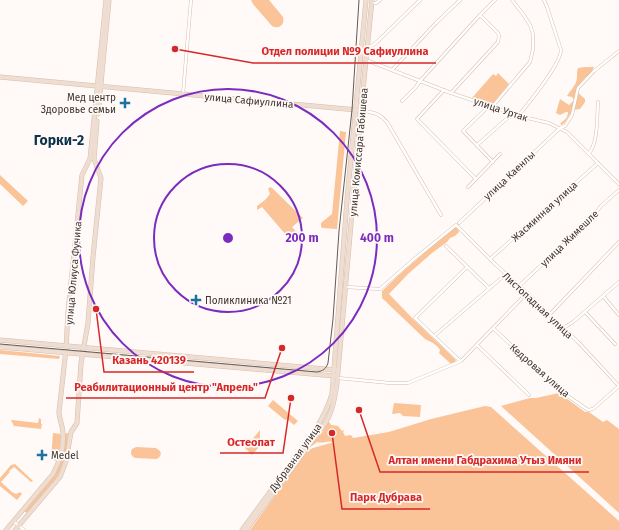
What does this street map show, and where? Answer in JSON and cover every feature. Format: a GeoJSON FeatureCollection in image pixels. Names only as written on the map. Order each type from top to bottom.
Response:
{"type":"FeatureCollection","features":[{"type":"Feature","properties":{"kind":"street","name":"улица Юлиуса Фучика"},"geometry":{"type":"LineString","coordinates":[[15,530],[62,473],[66,461],[71,432],[77,422],[81,363],[88,323],[101,178],[94,159],[106,0]]}},
{"type":"Feature","properties":{"kind":"street","name":"улица Юлиуса Фучика"},"geometry":{"type":"LineString","coordinates":[[6,530],[53,474],[59,463],[61,454],[63,433],[59,412],[66,353],[68,312],[82,175],[90,159],[100,86],[109,0]]}},
{"type":"Feature","properties":{"kind":"street"},"geometry":{"type":"LineString","coordinates":[[183,94],[191,0]]}},
{"type":"Feature","properties":{"kind":"street","name":"улица Комиссара Габишева"},"geometry":{"type":"LineString","coordinates":[[336,377],[356,110],[366,0]]}},
{"type":"Feature","properties":{"kind":"street"},"geometry":{"type":"LineString","coordinates":[[372,2],[376,3],[380,0]]}},
{"type":"Feature","properties":{"kind":"street"},"geometry":{"type":"LineString","coordinates":[[368,46],[372,46],[379,40],[420,0]]}},
{"type":"Feature","properties":{"kind":"street"},"geometry":{"type":"LineString","coordinates":[[392,70],[460,0]]}},
{"type":"Feature","properties":{"kind":"street"},"geometry":{"type":"LineString","coordinates":[[402,101],[495,0]]}},
{"type":"Feature","properties":{"kind":"street"},"geometry":{"type":"LineString","coordinates":[[493,162],[463,132],[491,106],[530,62],[533,49],[533,34],[530,25],[512,0]]}},
{"type":"Feature","properties":{"kind":"street"},"geometry":{"type":"LineString","coordinates":[[519,116],[556,65],[561,54],[561,50],[544,0]]}},
{"type":"Feature","properties":{"kind":"street","name":"улица Комиссара Габишева"},"geometry":{"type":"LineString","coordinates":[[336,370],[346,287],[372,2]]}},
{"type":"Feature","properties":{"kind":"street"},"geometry":{"type":"LineString","coordinates":[[451,93],[498,42],[498,33],[480,15]]}},
{"type":"Feature","properties":{"kind":"street","name":"улица Каенлы"},"geometry":{"type":"LineString","coordinates":[[346,287],[380,289],[457,224],[560,128],[565,126],[572,115],[578,88],[594,71],[619,52]]}},
{"type":"Feature","properties":{"kind":"street","name":"улица Уртак"},"geometry":{"type":"LineString","coordinates":[[366,60],[451,93],[512,114],[549,123],[560,128],[567,132],[619,184]]}},
{"type":"Feature","properties":{"kind":"street","name":"улица Сафиуллина"},"geometry":{"type":"LineString","coordinates":[[0,77],[361,110],[376,113],[381,115],[387,122],[441,215]]}},
{"type":"Feature","properties":{"kind":"street"},"geometry":{"type":"LineString","coordinates":[[444,90],[417,119],[476,179]]}},
{"type":"Feature","properties":{"kind":"street"},"geometry":{"type":"LineString","coordinates":[[589,153],[592,150],[595,137],[598,102]]}},
{"type":"Feature","properties":{"kind":"street"},"geometry":{"type":"LineString","coordinates":[[477,146],[512,114]]}},
{"type":"Feature","properties":{"kind":"street"},"geometry":{"type":"LineString","coordinates":[[468,187],[500,154]]}},
{"type":"Feature","properties":{"kind":"street","name":"Жасминная улица"},"geometry":{"type":"LineString","coordinates":[[490,259],[598,163]]}},
{"type":"Feature","properties":{"kind":"street","name":"улица Жимешле"},"geometry":{"type":"LineString","coordinates":[[519,286],[592,218],[601,206],[619,190]]}},
{"type":"Feature","properties":{"kind":"street","name":"Листопадная улица"},"geometry":{"type":"LineString","coordinates":[[457,224],[490,259],[550,314],[619,386]]}},
{"type":"Feature","properties":{"kind":"street"},"geometry":{"type":"LineString","coordinates":[[550,314],[619,242]]}},
{"type":"Feature","properties":{"kind":"street"},"geometry":{"type":"LineString","coordinates":[[446,246],[489,288]]}},
{"type":"Feature","properties":{"kind":"street"},"geometry":{"type":"LineString","coordinates":[[460,361],[415,318],[467,267]]}},
{"type":"Feature","properties":{"kind":"street"},"geometry":{"type":"LineString","coordinates":[[434,336],[506,274]]}},
{"type":"Feature","properties":{"kind":"street"},"geometry":{"type":"LineString","coordinates":[[562,328],[573,322],[619,282]]}},
{"type":"Feature","properties":{"kind":"street"},"geometry":{"type":"LineString","coordinates":[[0,347],[390,383],[408,383],[460,361],[527,293]]}},
{"type":"Feature","properties":{"kind":"street"},"geometry":{"type":"LineString","coordinates":[[603,296],[619,315]]}},
{"type":"Feature","properties":{"kind":"street"},"geometry":{"type":"LineString","coordinates":[[585,312],[615,344]]}},
{"type":"Feature","properties":{"kind":"street","name":"Кедровая улица"},"geometry":{"type":"LineString","coordinates":[[493,328],[558,390],[588,410],[593,409],[619,386]]}},
{"type":"Feature","properties":{"kind":"street"},"geometry":{"type":"LineString","coordinates":[[0,340],[336,370]]}},
{"type":"Feature","properties":{"kind":"street"},"geometry":{"type":"LineString","coordinates":[[477,345],[529,395]]}},
{"type":"Feature","properties":{"kind":"street","name":"Дубравная улица"},"geometry":{"type":"LineString","coordinates":[[242,530],[323,418],[329,405],[336,377]]}},
{"type":"Feature","properties":{"kind":"street","name":"Дубравная улица"},"geometry":{"type":"LineString","coordinates":[[246,530],[329,417],[335,397],[336,377]]}},
{"type":"Feature","properties":{"kind":"street"},"geometry":{"type":"LineString","coordinates":[[14,521],[24,530]]}},
{"type":"Feature","properties":{"kind":"shaded area"},"geometry":{"type":"Polygon","coordinates":[[[251,0],[269,0],[283,17],[281,26],[272,26],[251,0]]]}},
{"type":"Feature","properties":{"kind":"shaded area"},"geometry":{"type":"Polygon","coordinates":[[[594,67],[590,75],[586,77],[577,87],[576,91],[585,99],[585,102],[580,109],[573,110],[562,125],[560,124],[567,117],[568,112],[560,115],[556,113],[560,99],[569,105],[574,100],[572,97],[567,96],[575,84],[578,68],[594,67]]]}},
{"type":"Feature","properties":{"kind":"shaded area"},"geometry":{"type":"Polygon","coordinates":[[[498,73],[509,84],[492,105],[472,98],[493,74],[496,76],[498,73]]]}},
{"type":"Feature","properties":{"kind":"shaded area"},"geometry":{"type":"Polygon","coordinates":[[[340,131],[346,132],[337,229],[322,228],[321,223],[332,214],[340,131]]]}},
{"type":"Feature","properties":{"kind":"shaded area"},"geometry":{"type":"Polygon","coordinates":[[[0,175],[28,201],[23,206],[0,184],[0,175]]]}},
{"type":"Feature","properties":{"kind":"shaded area"},"geometry":{"type":"Polygon","coordinates":[[[270,187],[303,218],[292,227],[300,236],[293,243],[262,207],[257,210],[257,206],[270,194],[268,189],[270,187]]]}},
{"type":"Feature","properties":{"kind":"shaded area"},"geometry":{"type":"Polygon","coordinates":[[[454,227],[458,228],[459,232],[408,274],[389,294],[456,360],[451,364],[439,353],[440,350],[438,347],[425,339],[382,298],[382,291],[454,227]]]}},
{"type":"Feature","properties":{"kind":"shaded area"},"geometry":{"type":"Polygon","coordinates":[[[0,350],[60,356],[59,359],[0,354],[0,350]]]}},
{"type":"Feature","properties":{"kind":"shaded area"},"geometry":{"type":"Polygon","coordinates":[[[559,393],[585,412],[589,412],[603,422],[607,420],[619,429],[619,513],[501,406],[530,398],[559,393]]]}},
{"type":"Feature","properties":{"kind":"shaded area"},"geometry":{"type":"Polygon","coordinates":[[[273,400],[298,421],[294,425],[287,419],[285,420],[268,406],[273,400]]]}},
{"type":"Feature","properties":{"kind":"shaded area"},"geometry":{"type":"Polygon","coordinates":[[[394,403],[421,405],[420,417],[403,416],[400,413],[392,414],[394,403]]]}},
{"type":"Feature","properties":{"kind":"shaded area"},"geometry":{"type":"Polygon","coordinates":[[[485,406],[491,407],[619,521],[619,530],[250,530],[307,451],[334,442],[317,442],[312,446],[311,445],[323,431],[328,422],[331,425],[338,426],[342,431],[344,430],[343,432],[345,436],[351,435],[353,438],[389,432],[431,419],[485,406]]]}},
{"type":"Feature","properties":{"kind":"shaded area"},"geometry":{"type":"Polygon","coordinates":[[[39,418],[41,419],[42,424],[41,429],[14,426],[11,420],[38,423],[39,418]]]}},
{"type":"Feature","properties":{"kind":"shaded area"},"geometry":{"type":"Polygon","coordinates":[[[260,430],[260,446],[252,455],[245,448],[260,430]]]}},
{"type":"Feature","properties":{"kind":"shaded area"},"geometry":{"type":"Polygon","coordinates":[[[53,433],[60,434],[61,436],[59,454],[56,461],[51,459],[53,433]]]}},
{"type":"Feature","properties":{"kind":"shaded area"},"geometry":{"type":"Polygon","coordinates":[[[68,433],[65,460],[59,474],[46,492],[27,513],[24,511],[54,475],[64,434],[68,433]]]}},
{"type":"Feature","properties":{"kind":"shaded area"},"geometry":{"type":"Polygon","coordinates":[[[136,447],[156,448],[161,452],[161,455],[156,459],[135,458],[131,452],[132,449],[136,447]]]}},
{"type":"Feature","properties":{"kind":"shaded area"},"geometry":{"type":"Polygon","coordinates":[[[15,464],[33,481],[31,482],[14,467],[9,471],[10,472],[1,482],[12,492],[16,494],[20,492],[22,494],[17,500],[0,486],[0,478],[11,465],[15,464]]]}},
{"type":"Feature","properties":{"kind":"tram line"},"geometry":{"type":"LineString","coordinates":[[0,344],[317,372],[323,370],[328,363],[333,319],[339,231],[352,110],[359,0]]}},
{"type":"Feature","properties":{"kind":"place","name":"Отдел полиции №9 Сафиуллина"},"geometry":{"type":"Point","coordinates":[175,49]}},
{"type":"Feature","properties":{"kind":"place","name":"Мед центр Здоровье семьи"},"geometry":{"type":"Point","coordinates":[125,103]}},
{"type":"Feature","properties":{"kind":"place","name":"Поликлиника №21"},"geometry":{"type":"Point","coordinates":[196,300]}},
{"type":"Feature","properties":{"kind":"place","name":"Казань 420139"},"geometry":{"type":"Point","coordinates":[96,309]}},
{"type":"Feature","properties":{"kind":"place","name":"Реабилитационный центр \"Апрель\""},"geometry":{"type":"Point","coordinates":[282,348]}},
{"type":"Feature","properties":{"kind":"place","name":"Остеопат"},"geometry":{"type":"Point","coordinates":[291,398]}},
{"type":"Feature","properties":{"kind":"place","name":"Алтан имени Габдрахима Утыз Имяни"},"geometry":{"type":"Point","coordinates":[359,410]}},
{"type":"Feature","properties":{"kind":"place","name":"Парк Дубрава"},"geometry":{"type":"Point","coordinates":[332,433]}},
{"type":"Feature","properties":{"kind":"place","name":"Medel"},"geometry":{"type":"Point","coordinates":[42,455]}},
{"type":"Feature","properties":{"kind":"district","name":"Горки-2"},"geometry":{"type":"Point","coordinates":[59,140]}}]}
